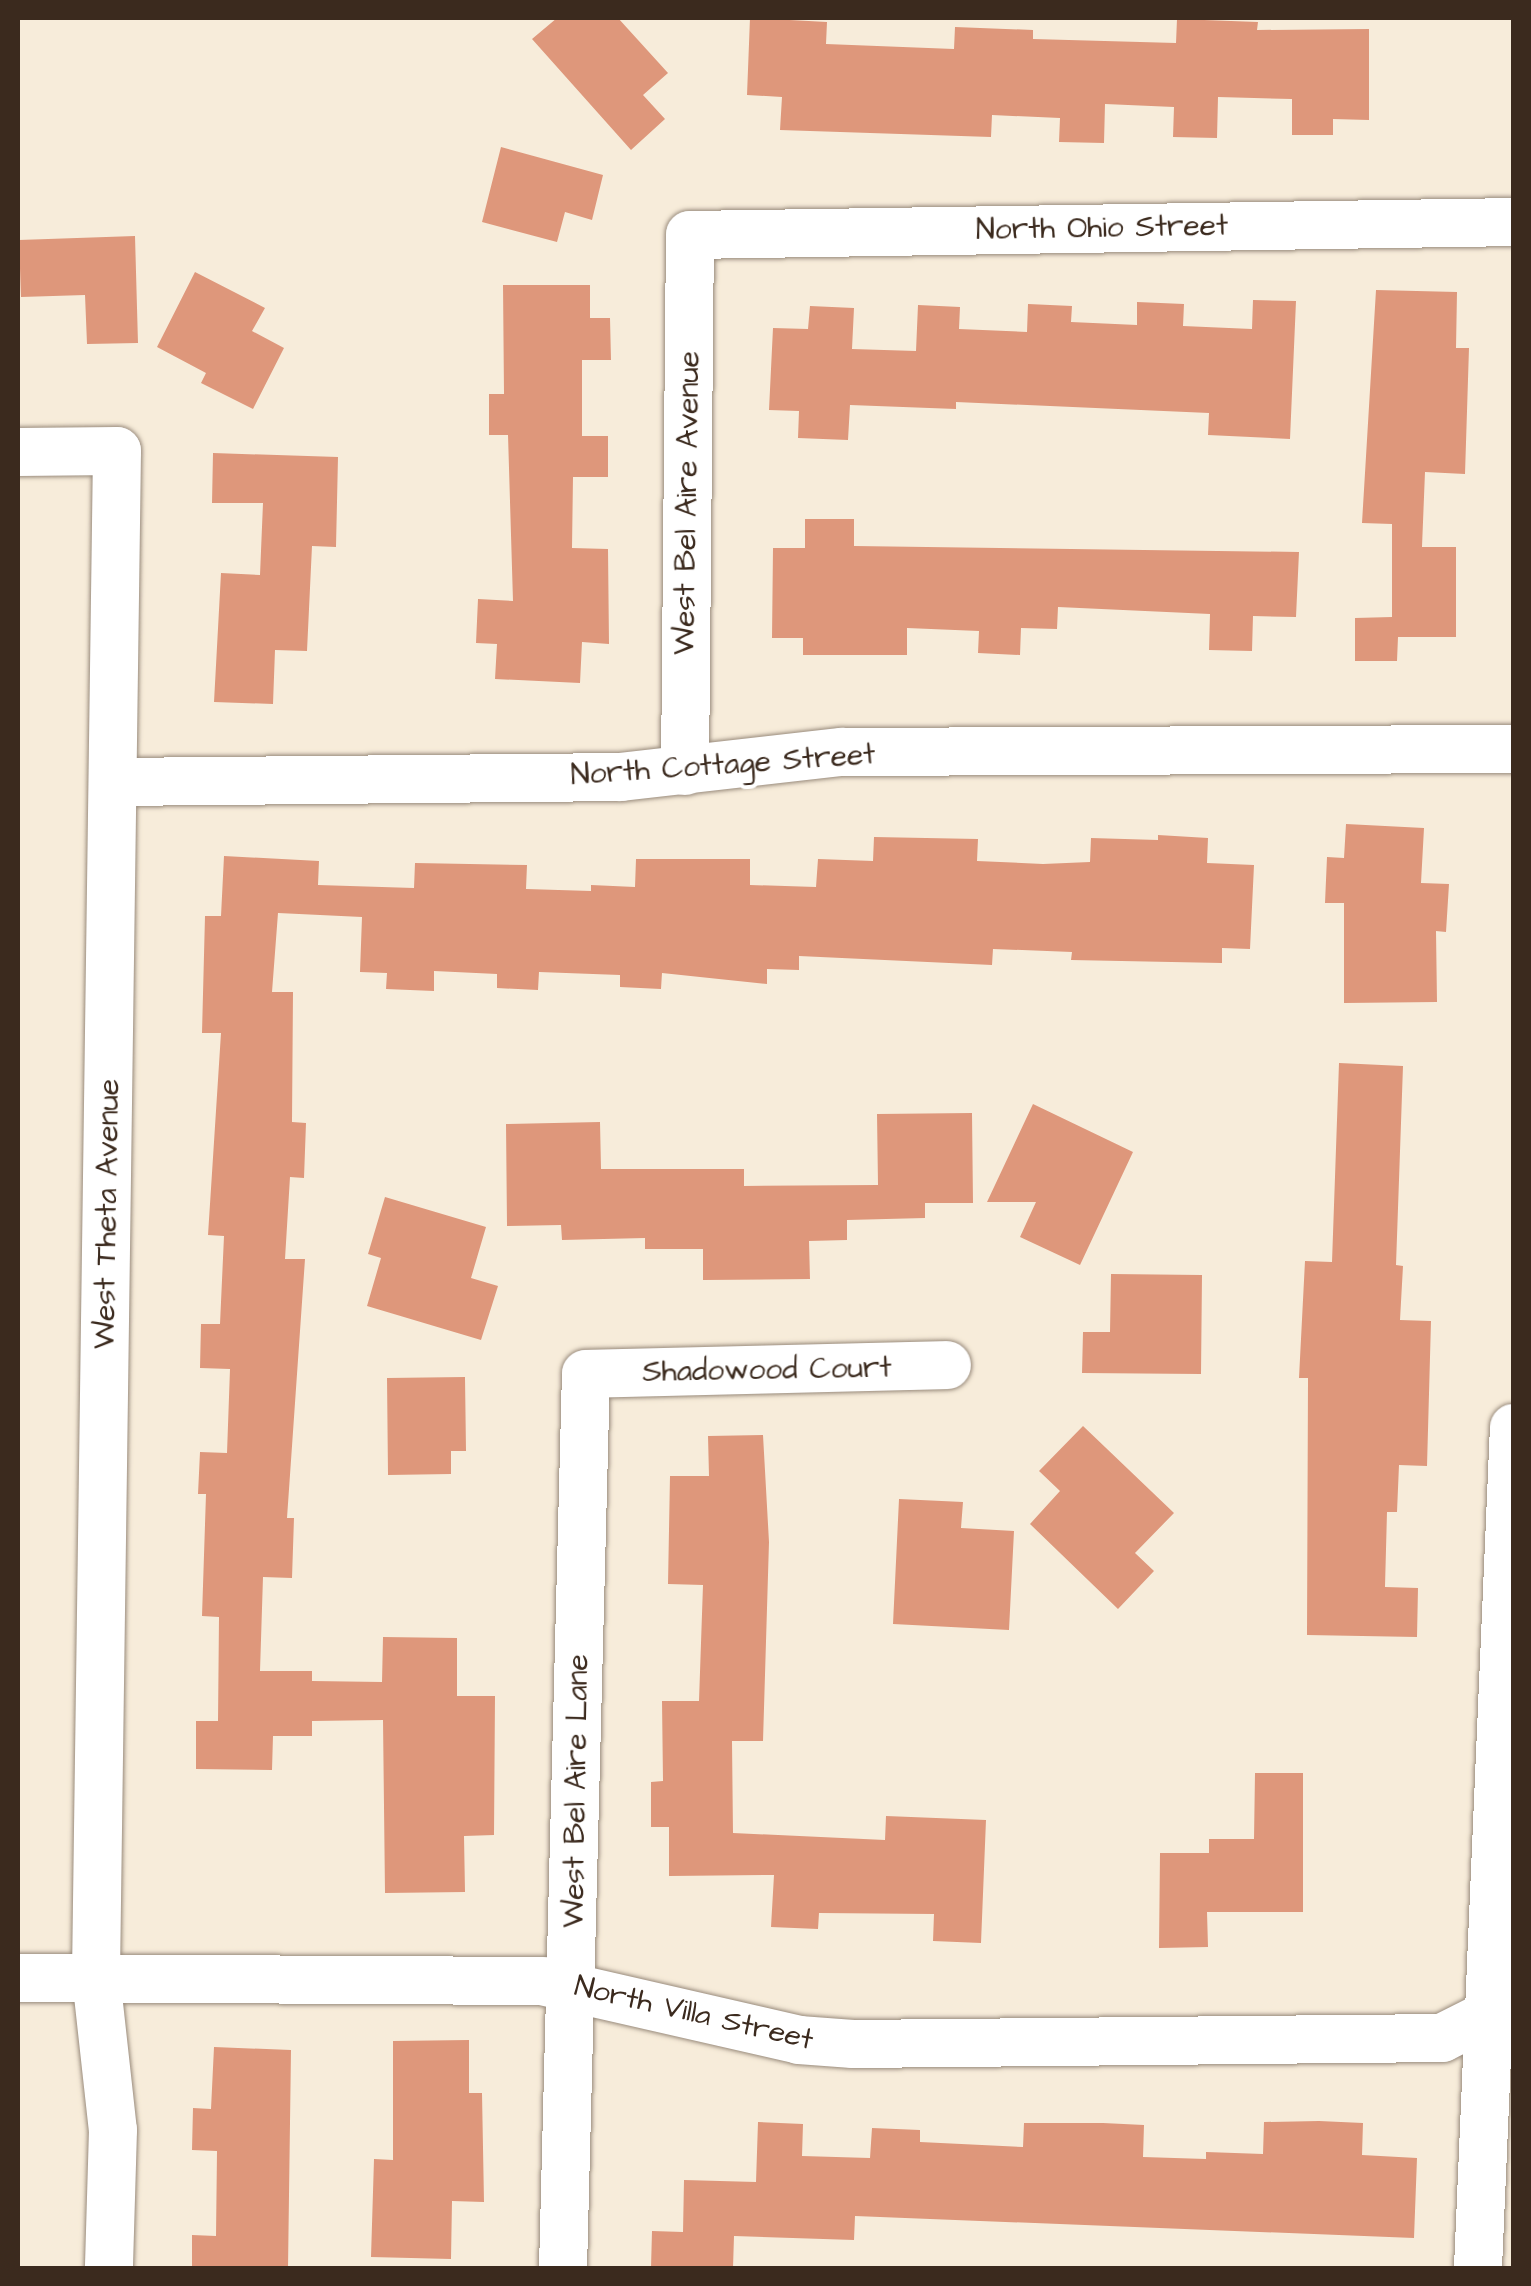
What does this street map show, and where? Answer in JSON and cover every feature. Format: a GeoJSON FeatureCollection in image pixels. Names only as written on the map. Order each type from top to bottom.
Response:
{"type":"FeatureCollection","features":[{"type":"Feature","properties":{"kind":"street","name":"North Ohio Street"},"geometry":{"type":"LineString","coordinates":[[690,234],[1514,222]]}},
{"type":"Feature","properties":{"kind":"street","name":"West Bel Aire Avenue"},"geometry":{"type":"LineString","coordinates":[[684,770],[690,234]]}},
{"type":"Feature","properties":{"kind":"street","name":"West Theta Avenue"},"geometry":{"type":"LineString","coordinates":[[18,452],[117,451],[96,1977],[113,2130],[109,2268]]}},
{"type":"Feature","properties":{"kind":"street","name":"North Cottage Street"},"geometry":{"type":"LineString","coordinates":[[113,782],[620,777],[842,752],[1514,749]]}},
{"type":"Feature","properties":{"kind":"street","name":"Shadowood Court"},"geometry":{"type":"LineString","coordinates":[[586,1374],[947,1366]]}},
{"type":"Feature","properties":{"kind":"street","name":"West Bel Aire Lane"},"geometry":{"type":"LineString","coordinates":[[564,2268],[586,1374]]}},
{"type":"Feature","properties":{"kind":"street"},"geometry":{"type":"LineString","coordinates":[[1478,2268],[1497,2205],[1514,1428]]}},
{"type":"Feature","properties":{"kind":"street","name":"North Villa Street"},"geometry":{"type":"LineString","coordinates":[[18,1978],[433,1975],[571,1984],[799,2040],[853,2044],[1442,2038],[1500,2016]]}},
{"type":"Feature","properties":{"kind":"building"},"geometry":{"type":"Polygon","coordinates":[[[557,18],[618,18],[668,73],[643,95],[665,119],[631,150],[532,39],[557,18]]]}},
{"type":"Feature","properties":{"kind":"building"},"geometry":{"type":"Polygon","coordinates":[[[750,18],[827,22],[826,44],[954,49],[955,27],[1033,30],[1033,39],[1176,43],[1177,19],[1258,22],[1257,30],[1369,29],[1369,120],[1333,119],[1333,135],[1292,135],[1292,99],[1218,97],[1217,138],[1173,137],[1174,107],[1105,104],[1104,143],[1059,142],[1060,118],[992,115],[991,137],[780,130],[782,97],[747,95],[750,18]]]}},
{"type":"Feature","properties":{"kind":"building"},"geometry":{"type":"Polygon","coordinates":[[[501,147],[603,175],[592,220],[565,212],[557,242],[482,222],[501,147]]]}},
{"type":"Feature","properties":{"kind":"building"},"geometry":{"type":"Polygon","coordinates":[[[135,236],[138,343],[87,344],[85,295],[21,297],[19,240],[135,236]]]}},
{"type":"Feature","properties":{"kind":"building"},"geometry":{"type":"Polygon","coordinates":[[[195,272],[265,308],[252,331],[284,348],[253,409],[201,383],[206,373],[157,347],[195,272]]]}},
{"type":"Feature","properties":{"kind":"building"},"geometry":{"type":"Polygon","coordinates":[[[503,285],[590,285],[590,318],[610,318],[611,360],[582,360],[582,436],[608,436],[608,477],[573,477],[572,548],[608,549],[609,644],[582,642],[580,683],[495,679],[497,644],[476,643],[478,599],[513,601],[508,435],[489,435],[489,394],[504,394],[503,285]]]}},
{"type":"Feature","properties":{"kind":"building"},"geometry":{"type":"Polygon","coordinates":[[[1376,290],[1457,292],[1456,348],[1469,348],[1465,474],[1425,472],[1422,547],[1456,547],[1456,637],[1398,637],[1397,661],[1355,661],[1355,618],[1392,617],[1392,524],[1362,523],[1376,290]]]}},
{"type":"Feature","properties":{"kind":"building"},"geometry":{"type":"Polygon","coordinates":[[[1253,300],[1296,301],[1290,439],[1208,435],[1209,413],[956,402],[956,409],[850,405],[848,440],[798,438],[799,411],[769,410],[773,328],[808,329],[810,306],[854,308],[852,349],[916,351],[918,305],[960,307],[959,329],[1027,332],[1028,304],[1072,306],[1071,322],[1137,325],[1137,302],[1184,304],[1183,326],[1252,329],[1253,300]]]}},
{"type":"Feature","properties":{"kind":"building"},"geometry":{"type":"Polygon","coordinates":[[[213,453],[338,457],[336,547],[312,546],[307,651],[275,650],[273,704],[214,702],[221,573],[260,575],[263,503],[212,503],[213,453]]]}},
{"type":"Feature","properties":{"kind":"building"},"geometry":{"type":"Polygon","coordinates":[[[805,519],[854,519],[854,546],[1299,552],[1296,617],[1253,616],[1252,651],[1209,650],[1210,614],[1058,607],[1057,629],[1021,628],[1020,655],[978,653],[979,631],[907,628],[907,655],[803,655],[803,638],[772,638],[773,548],[805,548],[805,519]]]}},
{"type":"Feature","properties":{"kind":"building"},"geometry":{"type":"Polygon","coordinates":[[[1346,824],[1424,828],[1421,883],[1449,884],[1446,932],[1436,931],[1437,1002],[1344,1003],[1344,903],[1325,903],[1327,857],[1344,858],[1346,824]]]}},
{"type":"Feature","properties":{"kind":"building"},"geometry":{"type":"Polygon","coordinates":[[[1158,835],[1208,838],[1207,863],[1254,865],[1250,949],[1222,948],[1222,963],[1071,960],[1072,952],[993,949],[992,965],[799,956],[799,970],[767,969],[767,984],[662,973],[661,989],[620,987],[620,975],[539,972],[538,990],[497,988],[497,974],[434,971],[434,991],[386,989],[387,973],[360,972],[362,917],[278,913],[272,992],[293,992],[292,1122],[306,1123],[304,1178],[290,1177],[285,1259],[305,1259],[287,1518],[294,1518],[292,1578],[263,1577],[260,1671],[312,1671],[312,1681],[382,1682],[383,1637],[457,1638],[457,1696],[495,1696],[494,1835],[464,1836],[465,1892],[385,1893],[383,1720],[312,1721],[312,1736],[273,1736],[272,1770],[196,1769],[196,1721],[218,1721],[219,1617],[202,1616],[206,1494],[198,1494],[200,1452],[227,1453],[230,1369],[200,1368],[201,1324],[220,1324],[224,1236],[208,1235],[221,1033],[202,1033],[205,916],[221,916],[224,856],[319,861],[318,885],[414,888],[415,863],[527,865],[526,889],[591,891],[591,885],[635,887],[636,859],[750,859],[750,885],[816,887],[818,859],[873,861],[874,837],[978,839],[977,861],[1043,864],[1090,862],[1091,838],[1158,840],[1158,835]]]}},
{"type":"Feature","properties":{"kind":"building"},"geometry":{"type":"Polygon","coordinates":[[[1339,1063],[1403,1066],[1396,1265],[1403,1266],[1400,1320],[1431,1321],[1427,1466],[1399,1465],[1397,1512],[1387,1512],[1385,1587],[1418,1588],[1417,1637],[1307,1635],[1308,1378],[1299,1378],[1305,1261],[1332,1262],[1339,1063]]]}},
{"type":"Feature","properties":{"kind":"building"},"geometry":{"type":"Polygon","coordinates":[[[1033,1104],[1133,1152],[1080,1265],[1020,1237],[1036,1202],[987,1202],[1033,1104]]]}},
{"type":"Feature","properties":{"kind":"building"},"geometry":{"type":"Polygon","coordinates":[[[972,1113],[973,1203],[925,1203],[925,1218],[847,1220],[847,1240],[809,1241],[810,1279],[703,1280],[703,1249],[645,1249],[645,1238],[562,1240],[561,1225],[507,1226],[506,1124],[600,1122],[601,1169],[744,1169],[744,1186],[878,1185],[877,1114],[972,1113]]]}},
{"type":"Feature","properties":{"kind":"building"},"geometry":{"type":"Polygon","coordinates":[[[385,1197],[486,1227],[471,1278],[498,1286],[481,1340],[367,1306],[381,1258],[368,1254],[385,1197]]]}},
{"type":"Feature","properties":{"kind":"building"},"geometry":{"type":"Polygon","coordinates":[[[1111,1274],[1202,1275],[1201,1374],[1082,1373],[1083,1332],[1110,1332],[1111,1274]]]}},
{"type":"Feature","properties":{"kind":"building"},"geometry":{"type":"Polygon","coordinates":[[[465,1377],[466,1451],[451,1451],[451,1474],[388,1475],[387,1378],[465,1377]]]}},
{"type":"Feature","properties":{"kind":"building"},"geometry":{"type":"Polygon","coordinates":[[[1083,1426],[1174,1513],[1135,1553],[1154,1571],[1118,1609],[1030,1524],[1060,1491],[1039,1471],[1083,1426]]]}},
{"type":"Feature","properties":{"kind":"building"},"geometry":{"type":"Polygon","coordinates":[[[763,1435],[769,1542],[763,1741],[732,1741],[733,1833],[885,1840],[886,1816],[986,1820],[981,1943],[933,1941],[934,1914],[819,1913],[818,1929],[771,1927],[774,1875],[669,1876],[669,1827],[651,1827],[651,1782],[663,1781],[662,1701],[699,1701],[703,1585],[668,1584],[670,1476],[709,1476],[708,1436],[763,1435]]]}},
{"type":"Feature","properties":{"kind":"building"},"geometry":{"type":"Polygon","coordinates":[[[899,1499],[963,1502],[961,1528],[1014,1531],[1009,1630],[893,1624],[899,1499]]]}},
{"type":"Feature","properties":{"kind":"building"},"geometry":{"type":"Polygon","coordinates":[[[1255,1773],[1303,1773],[1303,1912],[1207,1912],[1208,1947],[1159,1948],[1160,1853],[1209,1853],[1209,1839],[1254,1839],[1255,1773]]]}},
{"type":"Feature","properties":{"kind":"building"},"geometry":{"type":"Polygon","coordinates":[[[469,2040],[469,2093],[482,2093],[484,2202],[452,2201],[451,2259],[371,2257],[374,2159],[393,2160],[393,2041],[469,2040]]]}},
{"type":"Feature","properties":{"kind":"building"},"geometry":{"type":"Polygon","coordinates":[[[214,2047],[291,2050],[288,2268],[192,2268],[192,2235],[216,2236],[217,2151],[192,2150],[193,2108],[211,2109],[214,2047]]]}},
{"type":"Feature","properties":{"kind":"building"},"geometry":{"type":"Polygon","coordinates":[[[758,2122],[803,2124],[802,2156],[870,2158],[872,2128],[920,2130],[920,2142],[1023,2147],[1024,2123],[1103,2123],[1144,2125],[1143,2157],[1206,2159],[1206,2152],[1263,2154],[1264,2122],[1363,2123],[1362,2155],[1417,2158],[1414,2238],[855,2216],[854,2240],[734,2236],[733,2268],[651,2268],[652,2231],[683,2232],[684,2180],[756,2182],[758,2122]]]}}]}
